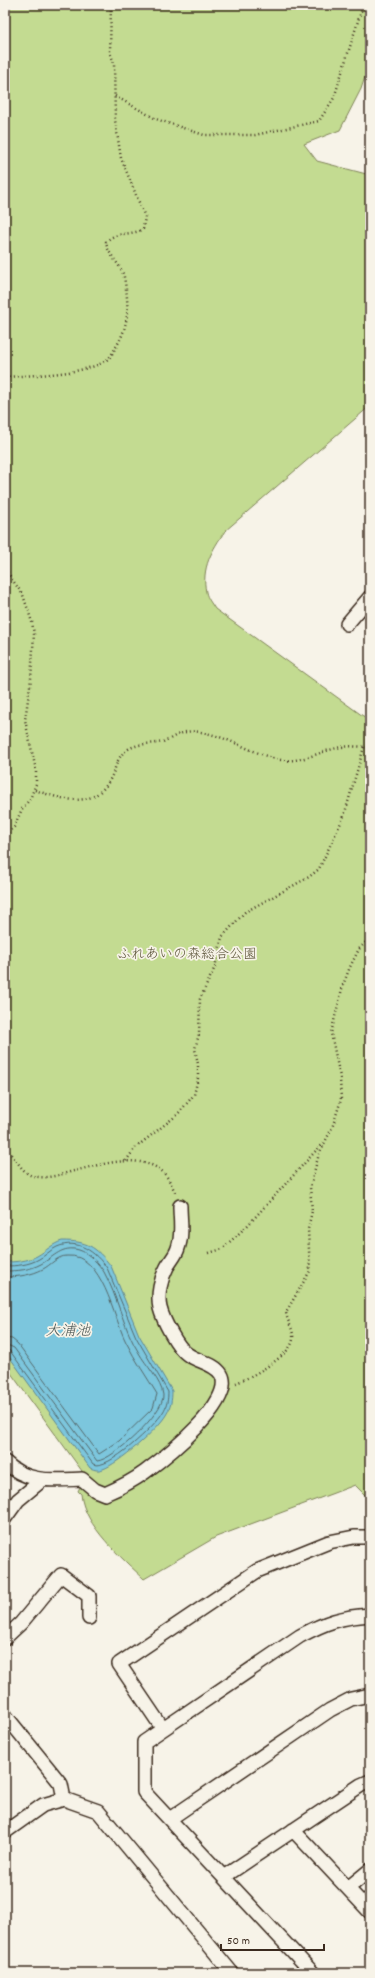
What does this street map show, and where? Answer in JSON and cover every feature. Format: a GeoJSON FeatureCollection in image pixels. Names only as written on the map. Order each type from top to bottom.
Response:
{"type":"FeatureCollection","features":[{"type":"Feature","properties":{"kind":"street"},"geometry":{"type":"LineString","coordinates":[[347,624],[370,596]]}},
{"type":"Feature","properties":{"kind":"street"},"geometry":{"type":"LineString","coordinates":[[5,1462],[25,1475],[41,1481],[82,1479],[95,1490],[105,1494],[144,1473],[186,1439],[204,1420],[216,1403],[223,1389],[222,1376],[218,1370],[186,1354],[164,1319],[160,1307],[162,1277],[178,1249],[180,1240],[180,1206]]}},
{"type":"Feature","properties":{"kind":"street"},"geometry":{"type":"LineString","coordinates":[[5,1518],[18,1500],[41,1481]]}},
{"type":"Feature","properties":{"kind":"street"},"geometry":{"type":"LineString","coordinates":[[163,1729],[119,1664],[257,1571],[329,1542],[354,1537],[370,1537]]}},
{"type":"Feature","properties":{"kind":"street"},"geometry":{"type":"LineString","coordinates":[[5,1638],[21,1623],[61,1575],[89,1596],[89,1618]]}},
{"type":"Feature","properties":{"kind":"street"},"geometry":{"type":"LineString","coordinates":[[313,1973],[171,1818],[144,1792],[144,1742],[300,1636],[322,1624],[347,1617],[370,1615]]}},
{"type":"Feature","properties":{"kind":"street"},"geometry":{"type":"LineString","coordinates":[[171,1818],[330,1710],[351,1699],[370,1695]]}},
{"type":"Feature","properties":{"kind":"street"},"geometry":{"type":"LineString","coordinates":[[5,1715],[61,1784],[64,1799]]}},
{"type":"Feature","properties":{"kind":"street"},"geometry":{"type":"LineString","coordinates":[[224,1876],[360,1785],[370,1781]]}},
{"type":"Feature","properties":{"kind":"street"},"geometry":{"type":"LineString","coordinates":[[5,1832],[44,1805],[64,1799],[98,1810],[232,1973]]}},
{"type":"Feature","properties":{"kind":"street"},"geometry":{"type":"LineString","coordinates":[[293,1830],[370,1912]]}},
{"type":"Feature","properties":{"kind":"street"},"geometry":{"type":"LineString","coordinates":[[348,1888],[370,1870]]}},
{"type":"Feature","properties":{"kind":"path"},"geometry":{"type":"LineString","coordinates":[[5,377],[65,373],[98,364],[109,358],[124,334],[128,312],[123,275],[118,263],[106,246],[106,242],[115,235],[135,234],[143,229],[145,217],[120,158],[115,120],[114,63],[110,52],[111,5]]}},
{"type":"Feature","properties":{"kind":"path"},"geometry":{"type":"LineString","coordinates":[[115,96],[156,119],[204,135],[255,135],[319,121],[334,98],[363,5]]}},
{"type":"Feature","properties":{"kind":"path"},"geometry":{"type":"LineString","coordinates":[[5,569],[23,595],[32,622],[34,634],[32,673],[25,720],[36,770],[35,790],[14,827],[5,835]]}},
{"type":"Feature","properties":{"kind":"path"},"geometry":{"type":"LineString","coordinates":[[35,790],[69,800],[82,801],[91,798],[109,781],[119,757],[127,749],[165,741],[186,732],[205,733],[225,739],[244,748],[282,760],[320,754],[338,747],[370,747]]}},
{"type":"Feature","properties":{"kind":"path"},"geometry":{"type":"LineString","coordinates":[[126,1161],[135,1148],[177,1115],[194,1095],[198,1078],[198,1064],[195,1050],[199,1034],[200,999],[215,967],[222,937],[244,912],[309,877],[319,869],[344,816],[364,747]]}},
{"type":"Feature","properties":{"kind":"path"},"geometry":{"type":"LineString","coordinates":[[223,1389],[232,1384],[248,1379],[288,1351],[292,1343],[292,1331],[286,1319],[286,1312],[310,1271],[308,1230],[312,1212],[310,1187],[325,1141],[332,1128],[341,1100],[340,1077],[331,1033],[347,973],[359,948],[370,938]]}},
{"type":"Feature","properties":{"kind":"path"},"geometry":{"type":"LineString","coordinates":[[209,1253],[222,1249],[248,1225],[325,1141]]}},
{"type":"Feature","properties":{"kind":"path"},"geometry":{"type":"LineString","coordinates":[[5,1149],[12,1154],[25,1172],[33,1176],[61,1175],[77,1170],[126,1161],[142,1162],[160,1169],[174,1190],[180,1206]]}},
{"type":"Feature","properties":{"kind":"green space","name":"ふれあいの森総合公園"},"geometry":{"type":"Polygon","coordinates":[[[5,5],[370,5],[370,62],[361,89],[340,130],[304,144],[317,161],[370,175],[370,406],[225,531],[212,552],[206,567],[205,583],[207,596],[215,609],[363,716],[370,718],[370,1500],[355,1485],[216,1537],[144,1579],[105,1541],[96,1529],[89,1518],[81,1494],[78,1491],[82,1471],[5,1365],[5,5]]]}},
{"type":"Feature","properties":{"kind":"water","name":"大浦池"},"geometry":{"type":"Polygon","coordinates":[[[62,1241],[78,1242],[90,1246],[95,1249],[111,1266],[139,1335],[172,1391],[169,1409],[155,1429],[110,1466],[100,1470],[90,1468],[5,1351],[5,1262],[21,1261],[33,1258],[62,1241]]]}}]}
